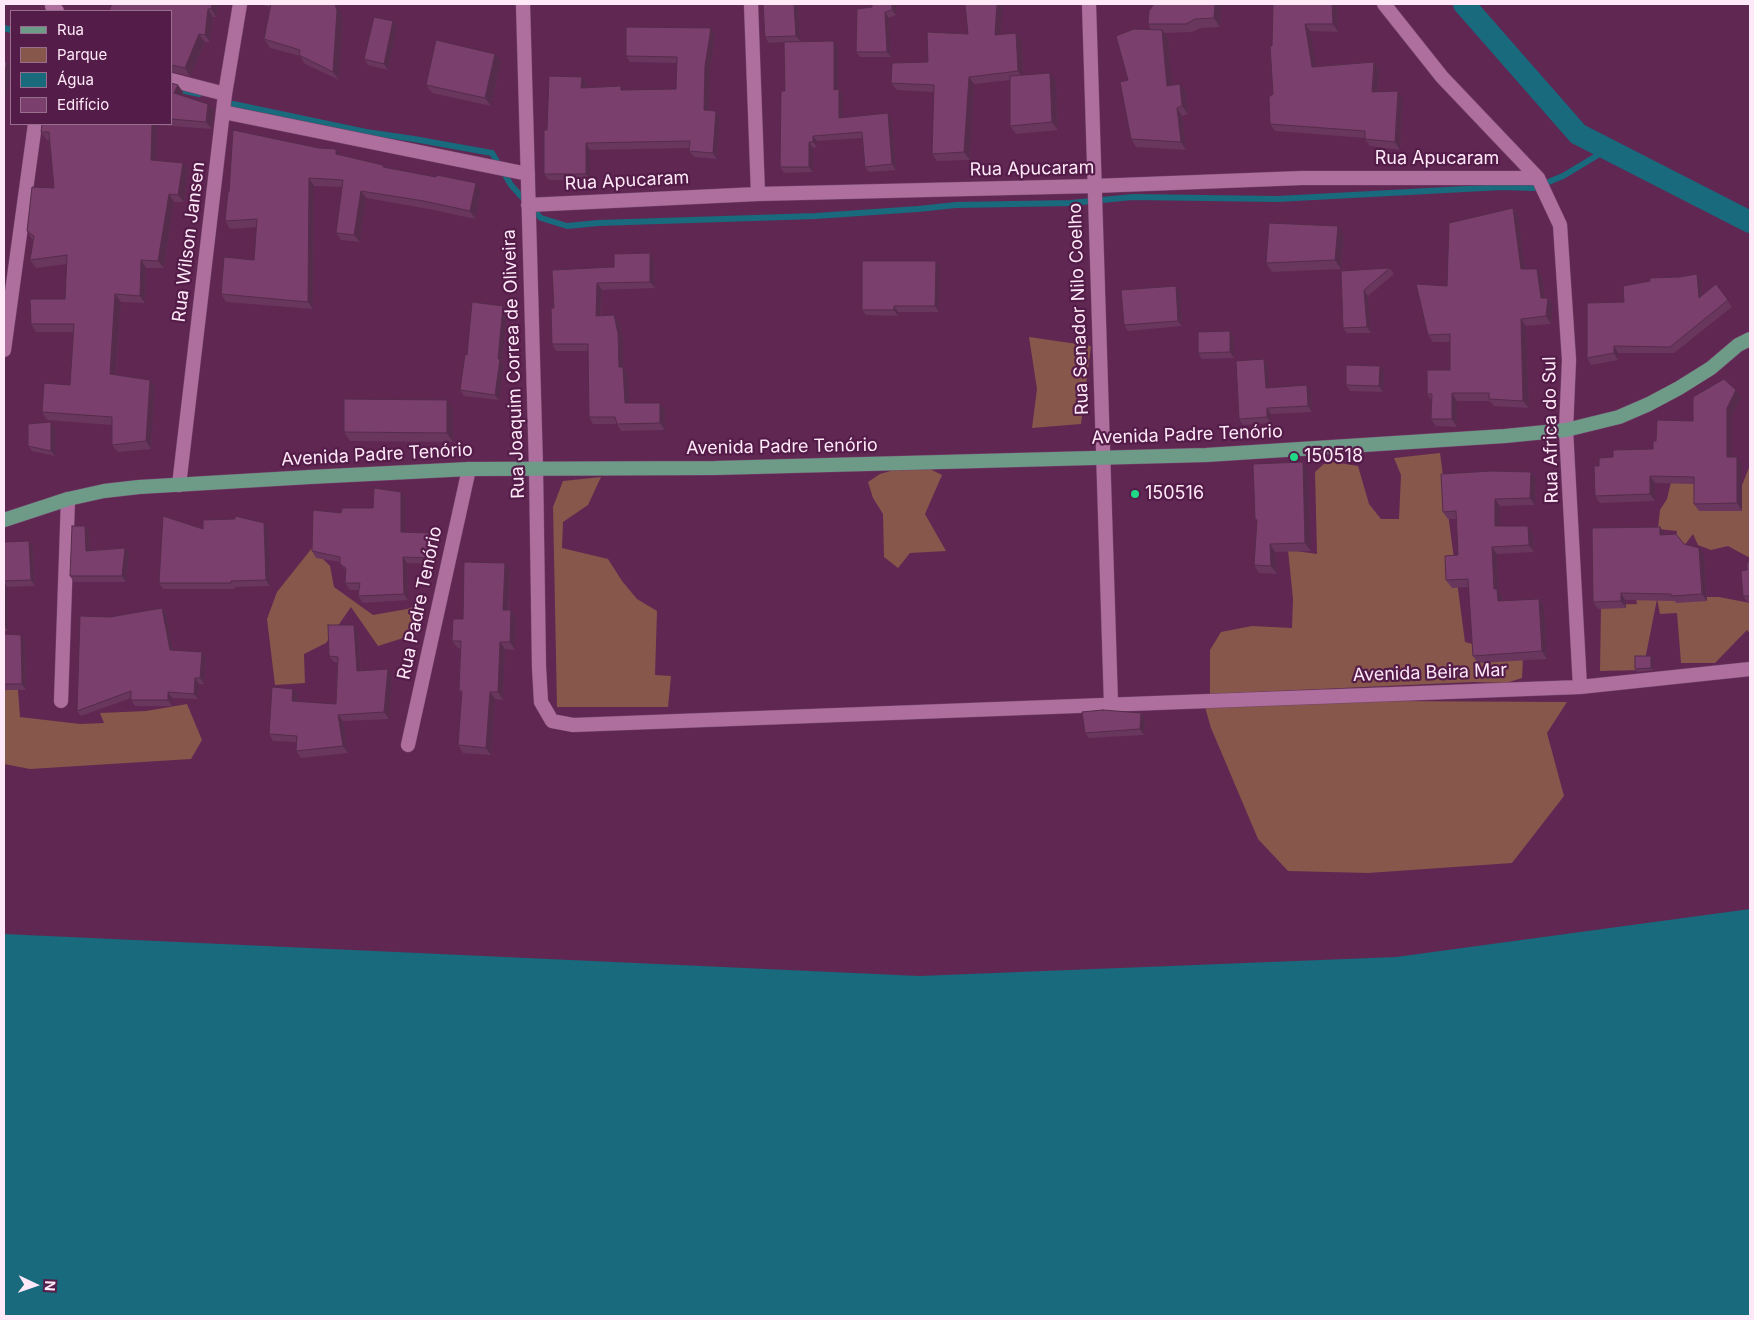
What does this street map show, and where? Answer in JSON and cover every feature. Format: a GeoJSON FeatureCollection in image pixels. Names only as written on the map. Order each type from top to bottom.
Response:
{"type":"FeatureCollection","features":[{"type":"Feature","properties":{"kind":"main road","name":"Avenida Padre Tenório"},"geometry":{"type":"LineString","coordinates":[[4,520],[68,499],[104,491],[139,487],[469,469],[715,468],[1206,455],[1505,436],[1566,430],[1619,417],[1649,404],[1711,368],[1738,346],[1750,339]]}},
{"type":"Feature","properties":{"kind":"street","name":"Rua Wilson Jansen"},"geometry":{"type":"LineString","coordinates":[[179,485],[225,94],[240,4]]}},
{"type":"Feature","properties":{"kind":"street","name":"Rua Joaquim Correa de Oliveira"},"geometry":{"type":"LineString","coordinates":[[523,4],[541,702],[552,721]]}},
{"type":"Feature","properties":{"kind":"street"},"geometry":{"type":"LineString","coordinates":[[751,4],[758,194]]}},
{"type":"Feature","properties":{"kind":"street","name":"Rua Senador Nilo Coelho"},"geometry":{"type":"LineString","coordinates":[[1089,4],[1111,704]]}},
{"type":"Feature","properties":{"kind":"street","name":"Rua Africa do Sul"},"geometry":{"type":"LineString","coordinates":[[1384,4],[1442,77],[1538,178],[1560,225],[1569,360],[1566,430],[1580,687]]}},
{"type":"Feature","properties":{"kind":"street"},"geometry":{"type":"LineString","coordinates":[[172,80],[225,94]]}},
{"type":"Feature","properties":{"kind":"street"},"geometry":{"type":"LineString","coordinates":[[223,112],[528,174]]}},
{"type":"Feature","properties":{"kind":"street"},"geometry":{"type":"LineString","coordinates":[[4,350],[35,125]]}},
{"type":"Feature","properties":{"kind":"street","name":"Rua Apucaram"},"geometry":{"type":"LineString","coordinates":[[528,205],[758,194],[1094,186],[1302,178],[1538,178]]}},
{"type":"Feature","properties":{"kind":"street","name":"Rua Padre Tenório"},"geometry":{"type":"LineString","coordinates":[[408,745],[469,469]]}},
{"type":"Feature","properties":{"kind":"street"},"geometry":{"type":"LineString","coordinates":[[61,701],[68,499]]}},
{"type":"Feature","properties":{"kind":"street","name":"Avenida Beira Mar"},"geometry":{"type":"LineString","coordinates":[[552,721],[573,725],[1580,687],[1750,669]]}},
{"type":"Feature","properties":{"kind":"green space"},"geometry":{"type":"Polygon","coordinates":[[[1029,337],[1091,346],[1081,424],[1032,428],[1037,389],[1029,337]]]}},
{"type":"Feature","properties":{"kind":"green space"},"geometry":{"type":"Polygon","coordinates":[[[1440,453],[1465,642],[1523,658],[1522,678],[1506,683],[1473,682],[1210,694],[1210,650],[1221,632],[1252,626],[1292,628],[1293,599],[1288,550],[1317,554],[1315,472],[1327,461],[1358,466],[1369,504],[1381,519],[1399,519],[1401,475],[1394,458],[1440,453]]]}},
{"type":"Feature","properties":{"kind":"green space"},"geometry":{"type":"Polygon","coordinates":[[[918,463],[942,475],[925,514],[946,551],[910,553],[898,568],[884,557],[883,514],[873,498],[868,482],[880,474],[918,463]]]}},
{"type":"Feature","properties":{"kind":"green space"},"geometry":{"type":"Polygon","coordinates":[[[1750,465],[1750,558],[1728,546],[1711,550],[1698,545],[1693,534],[1674,559],[1677,531],[1658,529],[1660,510],[1667,499],[1672,478],[1739,493],[1750,465]]]}},
{"type":"Feature","properties":{"kind":"green space"},"geometry":{"type":"Polygon","coordinates":[[[601,477],[588,505],[563,522],[562,548],[608,559],[622,581],[637,599],[657,611],[655,675],[671,676],[668,707],[557,707],[553,507],[563,481],[601,477]]]}},
{"type":"Feature","properties":{"kind":"green space"},"geometry":{"type":"Polygon","coordinates":[[[312,548],[330,566],[334,587],[373,615],[407,609],[421,604],[419,633],[378,646],[351,607],[326,643],[304,654],[305,683],[275,685],[267,619],[277,592],[312,548]]]}},
{"type":"Feature","properties":{"kind":"green space"},"geometry":{"type":"Polygon","coordinates":[[[1633,584],[1681,597],[1719,597],[1750,603],[1750,634],[1747,630],[1715,663],[1681,663],[1677,613],[1660,614],[1657,599],[1643,670],[1600,671],[1601,605],[1637,604],[1633,584]]]}},
{"type":"Feature","properties":{"kind":"green space"},"geometry":{"type":"Polygon","coordinates":[[[4,690],[18,690],[20,717],[80,724],[104,723],[100,713],[146,711],[187,704],[202,740],[191,759],[30,769],[4,764],[4,690]]]}},
{"type":"Feature","properties":{"kind":"green space"},"geometry":{"type":"Polygon","coordinates":[[[1203,700],[1567,702],[1547,733],[1564,796],[1512,863],[1368,873],[1288,871],[1258,839],[1211,728],[1203,700]]]}},
{"type":"Feature","properties":{"kind":"water"},"geometry":{"type":"Polygon","coordinates":[[[1750,909],[1750,1316],[4,1316],[4,934],[919,976],[1396,957],[1750,909]]]}},
{"type":"Feature","properties":{"kind":"building"},"geometry":{"type":"Polygon","coordinates":[[[112,4],[212,4],[211,9],[208,9],[205,35],[199,34],[185,68],[172,65],[172,10],[109,10],[112,4]]]}},
{"type":"Feature","properties":{"kind":"building"},"geometry":{"type":"Polygon","coordinates":[[[271,4],[335,4],[337,11],[333,72],[299,55],[300,50],[264,39],[271,4]]]}},
{"type":"Feature","properties":{"kind":"building"},"geometry":{"type":"Polygon","coordinates":[[[763,4],[794,4],[796,36],[765,37],[763,4]]]}},
{"type":"Feature","properties":{"kind":"building"},"geometry":{"type":"Polygon","coordinates":[[[872,4],[892,4],[892,10],[885,12],[887,52],[856,52],[857,9],[872,7],[872,4]]]}},
{"type":"Feature","properties":{"kind":"building"},"geometry":{"type":"Polygon","coordinates":[[[965,4],[997,4],[995,35],[1016,33],[1018,71],[969,77],[964,152],[932,154],[934,85],[891,83],[892,63],[928,62],[927,32],[968,34],[965,4]]]}},
{"type":"Feature","properties":{"kind":"building"},"geometry":{"type":"Polygon","coordinates":[[[1154,4],[1215,4],[1214,18],[1195,19],[1186,24],[1148,24],[1149,11],[1154,4]]]}},
{"type":"Feature","properties":{"kind":"building"},"geometry":{"type":"Polygon","coordinates":[[[1273,4],[1332,4],[1333,24],[1305,24],[1312,67],[1374,62],[1372,92],[1398,91],[1395,142],[1365,139],[1365,131],[1270,124],[1269,97],[1273,94],[1270,46],[1272,46],[1273,4]]]}},
{"type":"Feature","properties":{"kind":"building"},"geometry":{"type":"Polygon","coordinates":[[[374,17],[393,21],[384,64],[364,59],[374,17]]]}},
{"type":"Feature","properties":{"kind":"building"},"geometry":{"type":"Polygon","coordinates":[[[626,27],[711,28],[705,66],[704,110],[716,111],[713,153],[689,151],[690,141],[586,143],[586,174],[544,174],[544,130],[547,130],[549,76],[582,77],[581,88],[621,86],[621,90],[676,89],[677,57],[626,56],[626,27]]]}},
{"type":"Feature","properties":{"kind":"building"},"geometry":{"type":"Polygon","coordinates":[[[1134,29],[1162,30],[1167,86],[1180,84],[1182,106],[1177,108],[1181,142],[1131,139],[1120,82],[1128,80],[1116,36],[1134,29]]]}},
{"type":"Feature","properties":{"kind":"building"},"geometry":{"type":"Polygon","coordinates":[[[436,40],[495,54],[485,98],[426,85],[436,40]]]}},
{"type":"Feature","properties":{"kind":"building"},"geometry":{"type":"Polygon","coordinates":[[[834,41],[834,90],[839,89],[839,118],[888,113],[892,164],[865,167],[862,132],[813,136],[813,142],[809,142],[809,167],[780,167],[781,91],[785,91],[784,42],[834,41]]]}},
{"type":"Feature","properties":{"kind":"building"},"geometry":{"type":"Polygon","coordinates":[[[4,62],[7,62],[4,77],[4,62]]]}},
{"type":"Feature","properties":{"kind":"building"},"geometry":{"type":"Polygon","coordinates":[[[1050,73],[1052,122],[1010,126],[1010,76],[1050,73]]]}},
{"type":"Feature","properties":{"kind":"building"},"geometry":{"type":"Polygon","coordinates":[[[172,83],[178,85],[174,93],[208,104],[206,122],[172,119],[172,83]]]}},
{"type":"Feature","properties":{"kind":"building"},"geometry":{"type":"Polygon","coordinates":[[[42,125],[152,125],[151,160],[183,163],[178,195],[169,194],[158,261],[141,260],[140,296],[115,294],[110,374],[150,380],[146,441],[112,445],[112,417],[42,412],[44,383],[70,385],[74,324],[31,324],[30,299],[65,299],[67,255],[30,260],[34,236],[27,231],[32,187],[54,188],[49,132],[41,132],[42,125]]]}},
{"type":"Feature","properties":{"kind":"building"},"geometry":{"type":"Polygon","coordinates":[[[233,130],[319,148],[336,149],[336,154],[383,165],[383,167],[476,183],[470,211],[424,201],[361,191],[354,235],[336,233],[343,180],[309,178],[308,302],[221,294],[224,257],[254,260],[257,219],[225,221],[233,130]]]}},
{"type":"Feature","properties":{"kind":"building"},"geometry":{"type":"Polygon","coordinates":[[[1513,208],[1521,269],[1537,269],[1541,298],[1548,298],[1546,316],[1521,319],[1523,401],[1489,399],[1489,393],[1452,393],[1452,419],[1431,419],[1432,394],[1427,394],[1427,370],[1450,370],[1450,334],[1428,335],[1416,284],[1447,286],[1449,223],[1513,208]]]}},
{"type":"Feature","properties":{"kind":"building"},"geometry":{"type":"Polygon","coordinates":[[[1269,223],[1338,226],[1335,260],[1266,263],[1269,223]]]}},
{"type":"Feature","properties":{"kind":"building"},"geometry":{"type":"Polygon","coordinates":[[[650,253],[650,282],[597,283],[596,316],[614,315],[618,333],[619,367],[623,367],[625,403],[660,403],[660,423],[617,424],[615,417],[589,417],[588,344],[552,344],[551,308],[554,308],[552,270],[614,267],[614,254],[650,253]]]}},
{"type":"Feature","properties":{"kind":"building"},"geometry":{"type":"Polygon","coordinates":[[[862,261],[936,261],[935,306],[894,306],[894,310],[862,310],[862,261]]]}},
{"type":"Feature","properties":{"kind":"building"},"geometry":{"type":"Polygon","coordinates":[[[1390,268],[1364,290],[1367,327],[1343,328],[1341,271],[1390,268]]]}},
{"type":"Feature","properties":{"kind":"building"},"geometry":{"type":"Polygon","coordinates":[[[1697,274],[1699,298],[1716,284],[1728,300],[1670,347],[1614,346],[1614,353],[1587,358],[1587,303],[1624,302],[1623,286],[1650,281],[1650,278],[1680,277],[1697,274]]]}},
{"type":"Feature","properties":{"kind":"building"},"geometry":{"type":"Polygon","coordinates":[[[1176,286],[1178,321],[1124,325],[1121,290],[1176,286]]]}},
{"type":"Feature","properties":{"kind":"building"},"geometry":{"type":"Polygon","coordinates":[[[472,302],[503,306],[498,359],[500,359],[495,395],[460,390],[465,354],[467,355],[472,302]]]}},
{"type":"Feature","properties":{"kind":"building"},"geometry":{"type":"Polygon","coordinates":[[[1230,331],[1230,352],[1198,353],[1198,332],[1230,331]]]}},
{"type":"Feature","properties":{"kind":"building"},"geometry":{"type":"Polygon","coordinates":[[[1264,359],[1266,388],[1307,385],[1308,406],[1267,408],[1267,417],[1239,419],[1236,361],[1264,359]]]}},
{"type":"Feature","properties":{"kind":"building"},"geometry":{"type":"Polygon","coordinates":[[[1346,365],[1380,366],[1379,386],[1346,385],[1346,365]]]}},
{"type":"Feature","properties":{"kind":"building"},"geometry":{"type":"Polygon","coordinates":[[[1724,379],[1736,390],[1727,408],[1727,457],[1737,457],[1737,503],[1694,504],[1694,477],[1650,476],[1650,494],[1595,496],[1594,466],[1599,466],[1599,458],[1613,457],[1613,450],[1653,449],[1653,441],[1656,441],[1657,420],[1693,421],[1693,397],[1724,379]]]}},
{"type":"Feature","properties":{"kind":"building"},"geometry":{"type":"Polygon","coordinates":[[[344,399],[447,400],[447,433],[344,432],[344,399]]]}},
{"type":"Feature","properties":{"kind":"building"},"geometry":{"type":"Polygon","coordinates":[[[51,422],[51,451],[28,446],[28,424],[51,422]]]}},
{"type":"Feature","properties":{"kind":"building"},"geometry":{"type":"Polygon","coordinates":[[[1303,462],[1305,543],[1270,544],[1271,566],[1254,565],[1257,520],[1255,519],[1253,464],[1303,462]]]}},
{"type":"Feature","properties":{"kind":"building"},"geometry":{"type":"Polygon","coordinates":[[[1492,471],[1531,472],[1530,498],[1495,499],[1495,526],[1528,526],[1529,545],[1492,547],[1494,589],[1497,589],[1498,601],[1539,599],[1542,651],[1473,656],[1468,579],[1446,580],[1445,556],[1458,555],[1456,511],[1443,512],[1441,474],[1492,471]]]}},
{"type":"Feature","properties":{"kind":"building"},"geometry":{"type":"Polygon","coordinates":[[[374,488],[401,492],[401,532],[429,533],[428,558],[403,557],[404,594],[358,596],[360,583],[345,583],[346,568],[340,564],[340,557],[312,551],[313,510],[341,513],[342,508],[373,508],[374,488]]]}},
{"type":"Feature","properties":{"kind":"building"},"geometry":{"type":"Polygon","coordinates":[[[163,516],[203,529],[203,520],[235,519],[235,516],[264,523],[266,580],[231,581],[231,583],[159,583],[163,516]]]}},
{"type":"Feature","properties":{"kind":"building"},"geometry":{"type":"Polygon","coordinates":[[[72,526],[85,526],[86,551],[125,548],[122,576],[70,576],[72,526]]]}},
{"type":"Feature","properties":{"kind":"building"},"geometry":{"type":"Polygon","coordinates":[[[1660,527],[1660,535],[1676,534],[1684,544],[1699,548],[1702,594],[1671,596],[1671,594],[1621,593],[1621,601],[1593,602],[1592,528],[1660,527]]]}},
{"type":"Feature","properties":{"kind":"building"},"geometry":{"type":"Polygon","coordinates":[[[29,541],[31,580],[4,581],[4,542],[29,541]]]}},
{"type":"Feature","properties":{"kind":"building"},"geometry":{"type":"Polygon","coordinates":[[[464,562],[505,563],[503,610],[511,610],[510,642],[500,642],[498,692],[490,692],[486,748],[458,745],[462,691],[459,691],[461,641],[452,641],[453,619],[463,619],[464,562]]]}},
{"type":"Feature","properties":{"kind":"building"},"geometry":{"type":"Polygon","coordinates":[[[1747,562],[1750,562],[1750,596],[1743,596],[1741,571],[1747,570],[1747,562]]]}},
{"type":"Feature","properties":{"kind":"building"},"geometry":{"type":"Polygon","coordinates":[[[162,608],[170,650],[202,652],[200,678],[195,678],[194,694],[168,692],[168,700],[131,700],[131,691],[77,711],[80,616],[110,617],[162,608]]]}},
{"type":"Feature","properties":{"kind":"building"},"geometry":{"type":"Polygon","coordinates":[[[328,625],[354,625],[357,671],[388,669],[384,712],[338,715],[343,746],[296,751],[297,736],[269,734],[272,687],[293,689],[292,701],[336,704],[338,657],[329,656],[328,625]]]}},
{"type":"Feature","properties":{"kind":"building"},"geometry":{"type":"Polygon","coordinates":[[[4,634],[21,635],[22,684],[4,684],[4,634]]]}},
{"type":"Feature","properties":{"kind":"building"},"geometry":{"type":"Polygon","coordinates":[[[1635,656],[1651,656],[1651,668],[1635,669],[1635,656]]]}},
{"type":"Feature","properties":{"kind":"building"},"geometry":{"type":"Polygon","coordinates":[[[1103,710],[1141,713],[1140,729],[1085,733],[1082,712],[1103,710]]]}},
{"type":"Feature","properties":{"kind":"waterway"},"geometry":{"type":"LineString","coordinates":[[1464,4],[1578,134],[1750,222]]}},
{"type":"Feature","properties":{"kind":"waterway"},"geometry":{"type":"LineString","coordinates":[[4,28],[10,30]]}},
{"type":"Feature","properties":{"kind":"waterway"},"geometry":{"type":"LineString","coordinates":[[172,88],[199,94]]}},
{"type":"Feature","properties":{"kind":"waterway"},"geometry":{"type":"LineString","coordinates":[[233,104],[366,132],[492,153],[511,185],[541,218],[567,226],[598,223],[816,216],[956,205],[1071,203],[1133,197],[1277,199],[1503,187],[1534,188],[1563,176],[1608,149]]}},
{"type":"Feature","properties":{"kind":"place","name":"150518"},"geometry":{"type":"Point","coordinates":[1294,457]}},
{"type":"Feature","properties":{"kind":"place","name":"150516"},"geometry":{"type":"Point","coordinates":[1135,494]}}]}
